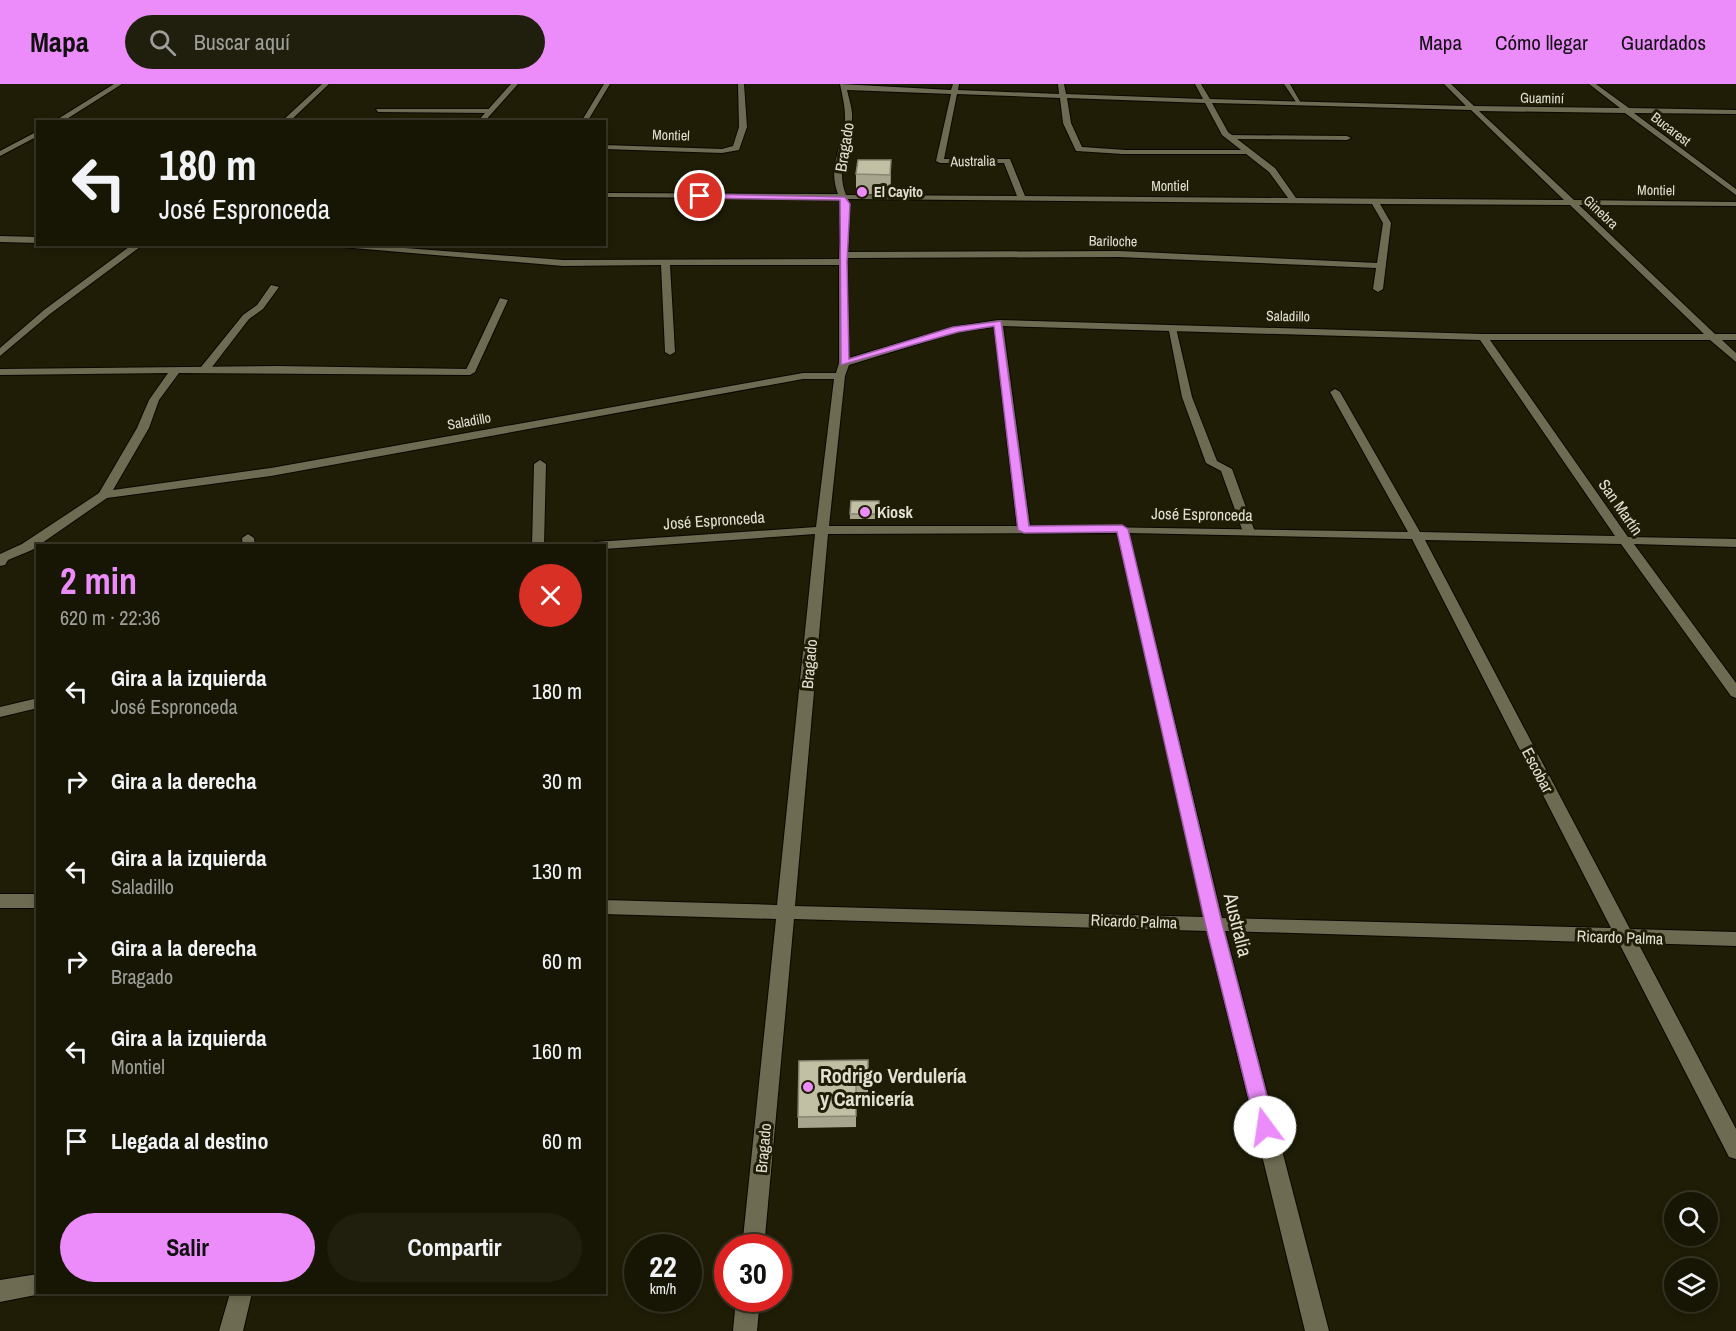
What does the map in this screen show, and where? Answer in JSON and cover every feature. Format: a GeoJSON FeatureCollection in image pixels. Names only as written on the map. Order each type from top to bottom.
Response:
{"type":"FeatureCollection","features":[{"type":"Feature","properties":{"kind":"street"},"geometry":{"type":"LineString","coordinates":[[59,120],[119,84]]}},
{"type":"Feature","properties":{"kind":"street"},"geometry":{"type":"LineString","coordinates":[[286,120],[326,84]]}},
{"type":"Feature","properties":{"kind":"street"},"geometry":{"type":"LineString","coordinates":[[481,120],[514,84]]}},
{"type":"Feature","properties":{"kind":"street"},"geometry":{"type":"LineString","coordinates":[[585,120],[608,84]]}},
{"type":"Feature","properties":{"kind":"street","name":"Montiel"},"geometry":{"type":"LineString","coordinates":[[606,147],[722,151],[736,148],[743,127],[741,84]]}},
{"type":"Feature","properties":{"kind":"street","name":"Australia"},"geometry":{"type":"LineString","coordinates":[[956,84],[940,161],[1007,160],[1023,200]]}},
{"type":"Feature","properties":{"kind":"street"},"geometry":{"type":"LineString","coordinates":[[1061,84],[1067,123],[1079,149],[1123,152],[1248,152]]}},
{"type":"Feature","properties":{"kind":"street"},"geometry":{"type":"LineString","coordinates":[[1198,84],[1221,127],[1230,137],[1272,170],[1293,200]]}},
{"type":"Feature","properties":{"kind":"street"},"geometry":{"type":"LineString","coordinates":[[1287,84],[1300,104]]}},
{"type":"Feature","properties":{"kind":"street","name":"Ginebra"},"geometry":{"type":"LineString","coordinates":[[1447,84],[1736,358]]}},
{"type":"Feature","properties":{"kind":"street","name":"Bucarest"},"geometry":{"type":"LineString","coordinates":[[1592,84],[1736,193]]}},
{"type":"Feature","properties":{"kind":"street","name":"Guaminí"},"geometry":{"type":"LineString","coordinates":[[843,86],[953,93],[1300,104],[1472,109],[1736,112]]}},
{"type":"Feature","properties":{"kind":"street","name":"Bragado"},"geometry":{"type":"LineString","coordinates":[[754,1234],[822,530],[842,370],[846,204],[839,187],[839,155],[849,118],[843,86]]}},
{"type":"Feature","properties":{"kind":"street"},"geometry":{"type":"LineString","coordinates":[[378,110],[488,111]]}},
{"type":"Feature","properties":{"kind":"street"},"geometry":{"type":"LineString","coordinates":[[0,154],[36,134]]}},
{"type":"Feature","properties":{"kind":"street"},"geometry":{"type":"LineString","coordinates":[[1230,137],[1347,138]]}},
{"type":"Feature","properties":{"kind":"street"},"geometry":{"type":"LineString","coordinates":[[0,143],[36,144]]}},
{"type":"Feature","properties":{"kind":"street","name":"Montiel"},"geometry":{"type":"LineString","coordinates":[[606,195],[1736,204]]}},
{"type":"Feature","properties":{"kind":"street"},"geometry":{"type":"LineString","coordinates":[[1375,202],[1387,223],[1378,288]]}},
{"type":"Feature","properties":{"kind":"street"},"geometry":{"type":"LineString","coordinates":[[0,239],[36,240]]}},
{"type":"Feature","properties":{"kind":"street"},"geometry":{"type":"LineString","coordinates":[[0,354],[47,312],[116,259],[137,246]]}},
{"type":"Feature","properties":{"kind":"street","name":"Bariloche"},"geometry":{"type":"LineString","coordinates":[[338,246],[563,263],[1119,254],[1382,266]]}},
{"type":"Feature","properties":{"kind":"street"},"geometry":{"type":"LineString","coordinates":[[665,262],[670,352]]}},
{"type":"Feature","properties":{"kind":"street"},"geometry":{"type":"LineString","coordinates":[[204,369],[246,317],[260,307],[274,287]]}},
{"type":"Feature","properties":{"kind":"street"},"geometry":{"type":"LineString","coordinates":[[0,372],[204,369],[470,372],[502,300]]}},
{"type":"Feature","properties":{"kind":"street"},"geometry":{"type":"LineString","coordinates":[[998,323],[1024,530]]}},
{"type":"Feature","properties":{"kind":"street","name":"Saladillo"},"geometry":{"type":"LineString","coordinates":[[104,495],[271,472],[842,370],[956,329],[998,323],[1482,336],[1736,337]]}},
{"type":"Feature","properties":{"kind":"street"},"geometry":{"type":"LineString","coordinates":[[1171,328],[1187,397],[1212,463],[1226,469],[1249,532]]}},
{"type":"Feature","properties":{"kind":"street","name":"San Martín"},"geometry":{"type":"LineString","coordinates":[[1482,336],[1624,540],[1736,693]]}},
{"type":"Feature","properties":{"kind":"street"},"geometry":{"type":"LineString","coordinates":[[1,558],[27,547],[104,495],[143,428],[153,400],[175,371]]}},
{"type":"Feature","properties":{"kind":"street","name":"Escobar"},"geometry":{"type":"LineString","coordinates":[[1335,392],[1417,537],[1736,1150]]}},
{"type":"Feature","properties":{"kind":"street"},"geometry":{"type":"LineString","coordinates":[[538,544],[540,464]]}},
{"type":"Feature","properties":{"kind":"street","name":"Australia"},"geometry":{"type":"LineString","coordinates":[[1122,529],[1214,923],[1317,1331]]}},
{"type":"Feature","properties":{"kind":"street","name":"José Espronceda"},"geometry":{"type":"LineString","coordinates":[[606,545],[822,530],[1122,529],[1736,543]]}},
{"type":"Feature","properties":{"kind":"street"},"geometry":{"type":"LineString","coordinates":[[0,712],[36,703]]}},
{"type":"Feature","properties":{"kind":"street"},"geometry":{"type":"LineString","coordinates":[[0,901],[36,901]]}},
{"type":"Feature","properties":{"kind":"street","name":"Ricardo Palma"},"geometry":{"type":"LineString","coordinates":[[606,907],[1214,923],[1626,938],[1736,939]]}},
{"type":"Feature","properties":{"kind":"street"},"geometry":{"type":"LineString","coordinates":[[0,1291],[36,1285]]}},
{"type":"Feature","properties":{"kind":"street"},"geometry":{"type":"LineString","coordinates":[[231,1331],[241,1294]]}},
{"type":"Feature","properties":{"kind":"street"},"geometry":{"type":"LineString","coordinates":[[746,1331],[747,1312]]}},
{"type":"Feature","properties":{"kind":"building"},"geometry":{"type":"Polygon","coordinates":[[[858,160],[891,160],[890,175],[856,174],[858,160]]]}},
{"type":"Feature","properties":{"kind":"building","name":"Kiosk"},"geometry":{"type":"Polygon","coordinates":[[[851,501],[879,501],[879,514],[850,514],[851,501]]]}},
{"type":"Feature","properties":{"kind":"building"},"geometry":{"type":"Polygon","coordinates":[[[868,1060],[868,1085],[856,1085],[856,1116],[798,1117],[799,1061],[868,1060]]]}},
{"type":"Feature","properties":{"kind":"place","name":"El Cayito"},"geometry":{"type":"Point","coordinates":[862,192]}},
{"type":"Feature","properties":{"kind":"place","name":"Kiosk"},"geometry":{"type":"Point","coordinates":[865,512]}},
{"type":"Feature","properties":{"kind":"place","name":"Rodrigo Verdulería y Carnicería"},"geometry":{"type":"Point","coordinates":[808,1087]}},
{"type":"Feature","properties":{"kind":"route"},"geometry":{"type":"LineString","coordinates":[[700,196],[843,198],[846,204],[843,262],[844,363],[863,360],[956,329],[998,323],[1024,530],[1122,529],[1214,923],[1265,1127]]}}]}
